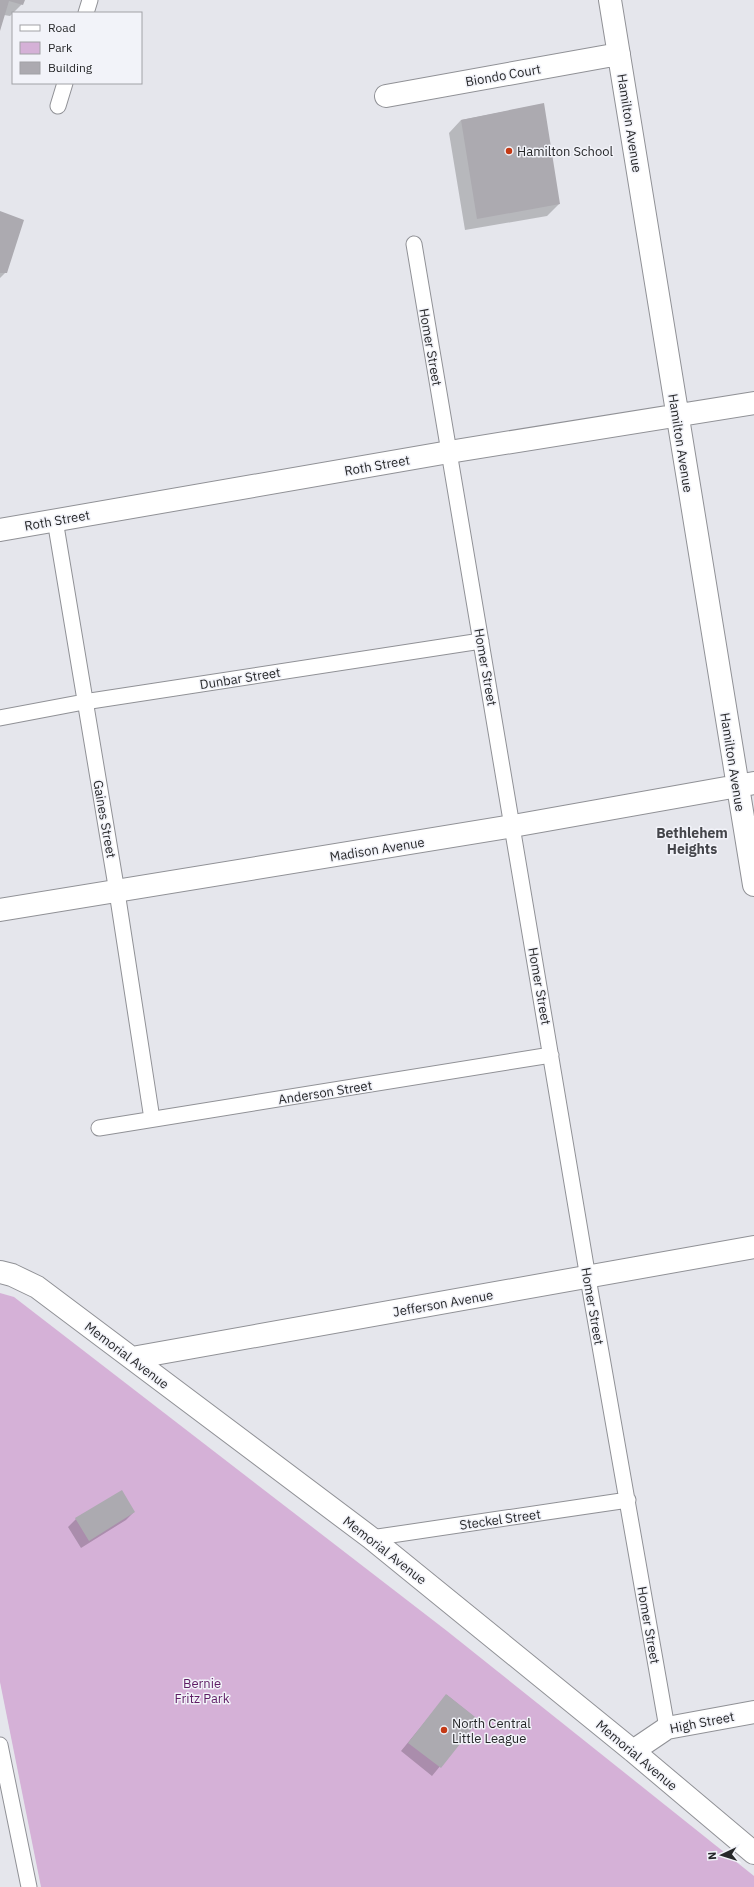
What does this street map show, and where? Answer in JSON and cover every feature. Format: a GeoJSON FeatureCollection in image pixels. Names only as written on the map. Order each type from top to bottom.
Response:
{"type":"FeatureCollection","features":[{"type":"Feature","properties":{"kind":"street","name":"Hamilton Avenue"},"geometry":{"type":"LineString","coordinates":[[610,0],[677,415],[746,784],[754,885]]}},
{"type":"Feature","properties":{"kind":"street","name":"Biondo Court"},"geometry":{"type":"LineString","coordinates":[[386,96],[619,54]]}},
{"type":"Feature","properties":{"kind":"street","name":"Roth Street"},"geometry":{"type":"LineString","coordinates":[[0,530],[449,452],[754,403]]}},
{"type":"Feature","properties":{"kind":"street","name":"Madison Avenue"},"geometry":{"type":"LineString","coordinates":[[0,910],[513,826],[746,784]]}},
{"type":"Feature","properties":{"kind":"street","name":"Jefferson Avenue"},"geometry":{"type":"LineString","coordinates":[[132,1358],[588,1278],[754,1247]]}},
{"type":"Feature","properties":{"kind":"street","name":"Memorial Avenue"},"geometry":{"type":"LineString","coordinates":[[0,1272],[12,1274],[37,1287],[371,1538],[633,1751],[754,1853]]}},
{"type":"Feature","properties":{"kind":"street","name":"High Street"},"geometry":{"type":"LineString","coordinates":[[633,1751],[667,1728],[754,1712]]}},
{"type":"Feature","properties":{"kind":"lane"},"geometry":{"type":"LineString","coordinates":[[86,12],[90,0]]}},
{"type":"Feature","properties":{"kind":"lane"},"geometry":{"type":"LineString","coordinates":[[58,106],[65,84]]}},
{"type":"Feature","properties":{"kind":"lane","name":"Homer Street"},"geometry":{"type":"LineString","coordinates":[[414,244],[588,1278],[667,1728]]}},
{"type":"Feature","properties":{"kind":"lane","name":"Gaines Street"},"geometry":{"type":"LineString","coordinates":[[55,520],[84,702],[117,892],[152,1120]]}},
{"type":"Feature","properties":{"kind":"lane","name":"Dunbar Street"},"geometry":{"type":"LineString","coordinates":[[0,718],[84,702],[481,641]]}},
{"type":"Feature","properties":{"kind":"lane","name":"Anderson Street"},"geometry":{"type":"LineString","coordinates":[[99,1128],[551,1055]]}},
{"type":"Feature","properties":{"kind":"lane","name":"Steckel Street"},"geometry":{"type":"LineString","coordinates":[[371,1538],[628,1500]]}},
{"type":"Feature","properties":{"kind":"lane"},"geometry":{"type":"LineString","coordinates":[[0,1745],[29,1887]]}},
{"type":"Feature","properties":{"kind":"green space","name":"Bernie Fritz Park"},"geometry":{"type":"Polygon","coordinates":[[[0,1293],[14,1297],[447,1631],[754,1876],[754,1887],[41,1887],[0,1682],[0,1293]]]}},
{"type":"Feature","properties":{"kind":"building"},"geometry":{"type":"Polygon","coordinates":[[[0,0],[25,0],[23,5],[9,1],[0,31],[0,0]]]}},
{"type":"Feature","properties":{"kind":"building","name":"Hamilton School"},"geometry":{"type":"Polygon","coordinates":[[[544,103],[560,204],[477,219],[461,120],[544,103]]]}},
{"type":"Feature","properties":{"kind":"building"},"geometry":{"type":"Polygon","coordinates":[[[0,211],[24,220],[7,273],[0,273],[0,211]]]}},
{"type":"Feature","properties":{"kind":"building"},"geometry":{"type":"Polygon","coordinates":[[[122,1490],[135,1512],[89,1541],[75,1518],[122,1490]]]}},
{"type":"Feature","properties":{"kind":"building"},"geometry":{"type":"Polygon","coordinates":[[[446,1694],[479,1720],[441,1768],[408,1743],[446,1694]]]}},
{"type":"Feature","properties":{"kind":"place","name":"Hamilton School"},"geometry":{"type":"Point","coordinates":[509,151]}},
{"type":"Feature","properties":{"kind":"place","name":"North Central Little League"},"geometry":{"type":"Point","coordinates":[444,1730]}},
{"type":"Feature","properties":{"kind":"district","name":"Bethlehem Heights"},"geometry":{"type":"Point","coordinates":[692,842]}}]}
